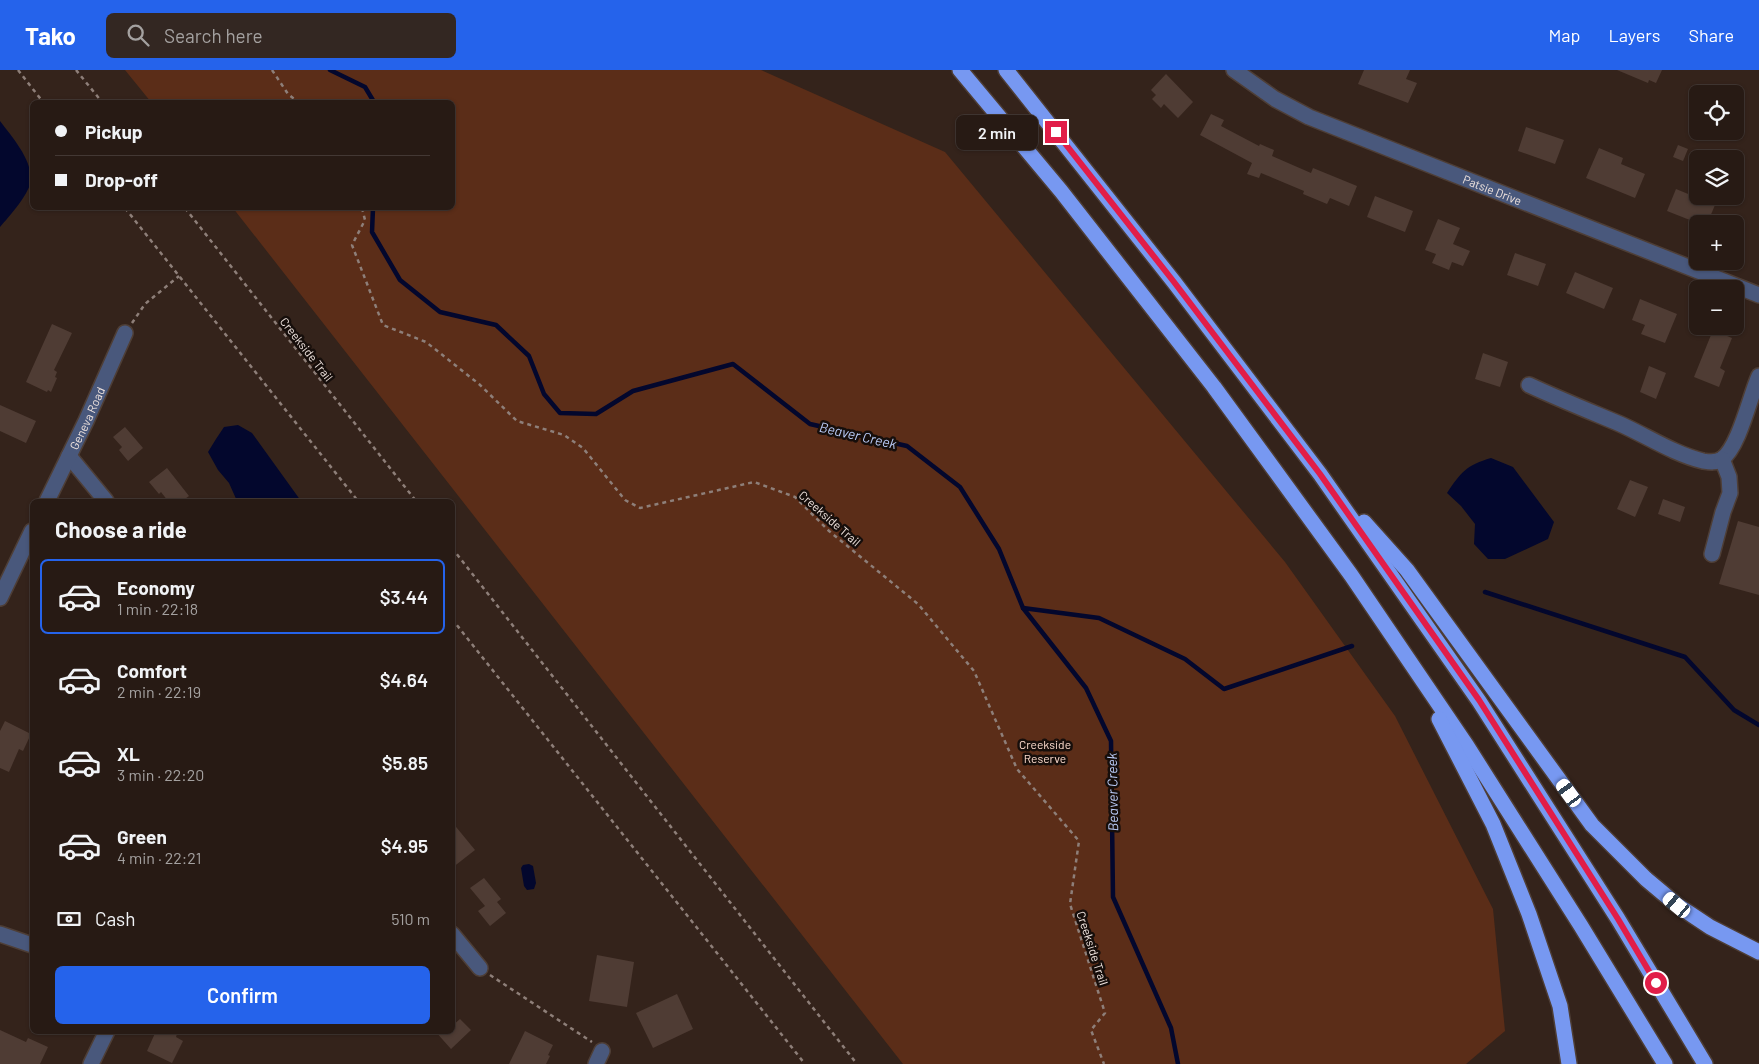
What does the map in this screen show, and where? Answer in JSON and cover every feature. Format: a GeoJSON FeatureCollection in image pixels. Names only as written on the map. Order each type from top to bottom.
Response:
{"type":"FeatureCollection","features":[{"type":"Feature","properties":{"kind":"highway"},"geometry":{"type":"LineString","coordinates":[[960,70],[1061,191],[1214,387],[1350,575],[1468,746],[1581,926],[1664,1064]]}},
{"type":"Feature","properties":{"kind":"highway"},"geometry":{"type":"LineString","coordinates":[[1006,70],[1174,282],[1320,474],[1479,700],[1612,910],[1705,1064]]}},
{"type":"Feature","properties":{"kind":"highway"},"geometry":{"type":"LineString","coordinates":[[1320,474],[1407,570],[1592,825],[1646,879],[1677,905],[1710,927],[1759,952]]}},
{"type":"Feature","properties":{"kind":"highway"},"geometry":{"type":"LineString","coordinates":[[1402,650],[1493,824],[1529,914],[1560,1006],[1569,1064]]}},
{"type":"Feature","properties":{"kind":"street","name":"Patsie Drive"},"geometry":{"type":"LineString","coordinates":[[1234,70],[1275,99],[1309,117],[1759,295]]}},
{"type":"Feature","properties":{"kind":"street","name":"Geneva Road"},"geometry":{"type":"LineString","coordinates":[[48,499],[125,332]]}},
{"type":"Feature","properties":{"kind":"street"},"geometry":{"type":"LineString","coordinates":[[1529,385],[1682,454],[1710,462],[1722,459],[1732,446],[1745,417],[1759,376]]}},
{"type":"Feature","properties":{"kind":"street"},"geometry":{"type":"LineString","coordinates":[[69,456],[104,499]]}},
{"type":"Feature","properties":{"kind":"street"},"geometry":{"type":"LineString","coordinates":[[1712,554],[1730,493],[1730,477],[1722,459]]}},
{"type":"Feature","properties":{"kind":"street"},"geometry":{"type":"LineString","coordinates":[[0,598],[30,535]]}},
{"type":"Feature","properties":{"kind":"street"},"geometry":{"type":"LineString","coordinates":[[0,934],[30,944]]}},
{"type":"Feature","properties":{"kind":"street"},"geometry":{"type":"LineString","coordinates":[[455,938],[480,968]]}},
{"type":"Feature","properties":{"kind":"street"},"geometry":{"type":"LineString","coordinates":[[92,1064],[106,1034]]}},
{"type":"Feature","properties":{"kind":"path"},"geometry":{"type":"LineString","coordinates":[[18,70],[41,100]]}},
{"type":"Feature","properties":{"kind":"path"},"geometry":{"type":"LineString","coordinates":[[76,70],[100,100]]}},
{"type":"Feature","properties":{"kind":"path"},"geometry":{"type":"LineString","coordinates":[[272,70],[288,94],[296,100]]}},
{"type":"Feature","properties":{"kind":"path"},"geometry":{"type":"LineString","coordinates":[[128,210],[356,499]]}},
{"type":"Feature","properties":{"kind":"path","name":"Creekside Trail"},"geometry":{"type":"LineString","coordinates":[[187,210],[414,499]]}},
{"type":"Feature","properties":{"kind":"path","name":"Creekside Trail"},"geometry":{"type":"LineString","coordinates":[[362,210],[365,220],[352,244],[383,325],[426,342],[479,384],[517,421],[564,435],[583,448],[625,500],[640,508],[754,482],[795,497],[829,531],[918,604],[974,671],[1017,769],[1079,841],[1070,904],[1105,1013],[1091,1030],[1104,1064]]}},
{"type":"Feature","properties":{"kind":"path"},"geometry":{"type":"LineString","coordinates":[[125,332],[145,304],[179,276]]}},
{"type":"Feature","properties":{"kind":"path"},"geometry":{"type":"LineString","coordinates":[[455,552],[857,1064]]}},
{"type":"Feature","properties":{"kind":"path"},"geometry":{"type":"LineString","coordinates":[[455,624],[805,1064]]}},
{"type":"Feature","properties":{"kind":"path"},"geometry":{"type":"LineString","coordinates":[[480,968],[583,1035],[599,1058]]}},
{"type":"Feature","properties":{"kind":"green space","name":"Creekside Reserve"},"geometry":{"type":"Polygon","coordinates":[[[125,70],[761,70],[945,152],[1285,562],[1395,716],[1493,909],[1505,1031],[1466,1064],[903,1064],[235,210],[455,210],[455,100],[149,100],[125,70]]]}},
{"type":"Feature","properties":{"kind":"water"},"geometry":{"type":"Polygon","coordinates":[[[0,121],[28,163],[30,184],[24,197],[0,227],[0,121]]]}},
{"type":"Feature","properties":{"kind":"water"},"geometry":{"type":"Polygon","coordinates":[[[238,425],[252,433],[300,499],[236,499],[229,483],[218,470],[208,452],[224,427],[238,425]]]}},
{"type":"Feature","properties":{"kind":"water"},"geometry":{"type":"Polygon","coordinates":[[[1491,458],[1513,467],[1554,522],[1548,539],[1505,559],[1488,559],[1474,544],[1475,524],[1461,506],[1447,493],[1465,470],[1476,463],[1491,458]]]}},
{"type":"Feature","properties":{"kind":"water"},"geometry":{"type":"Polygon","coordinates":[[[529,864],[533,866],[536,883],[534,889],[527,890],[524,886],[521,868],[523,865],[529,864]]]}},
{"type":"Feature","properties":{"kind":"building"},"geometry":{"type":"Polygon","coordinates":[[[1364,70],[1410,70],[1406,79],[1417,83],[1408,103],[1358,84],[1364,70]]]}},
{"type":"Feature","properties":{"kind":"building"},"geometry":{"type":"Polygon","coordinates":[[[1617,70],[1662,70],[1656,83],[1649,80],[1648,83],[1617,70]]]}},
{"type":"Feature","properties":{"kind":"building"},"geometry":{"type":"Polygon","coordinates":[[[1166,74],[1193,102],[1178,118],[1164,104],[1161,108],[1152,99],[1156,95],[1151,90],[1166,74]]]}},
{"type":"Feature","properties":{"kind":"building"},"geometry":{"type":"Polygon","coordinates":[[[1211,114],[1224,120],[1221,126],[1259,146],[1260,144],[1274,150],[1272,156],[1311,173],[1313,168],[1357,186],[1349,206],[1330,198],[1327,204],[1303,194],[1304,191],[1261,173],[1259,178],[1247,174],[1252,163],[1200,135],[1211,114]]]}},
{"type":"Feature","properties":{"kind":"building"},"geometry":{"type":"Polygon","coordinates":[[[1526,127],[1564,140],[1555,164],[1518,151],[1526,127]]]}},
{"type":"Feature","properties":{"kind":"building"},"geometry":{"type":"Polygon","coordinates":[[[1678,145],[1688,149],[1683,161],[1673,157],[1678,145]]]}},
{"type":"Feature","properties":{"kind":"building"},"geometry":{"type":"Polygon","coordinates":[[[1599,148],[1623,158],[1621,164],[1645,174],[1635,198],[1586,178],[1599,148]]]}},
{"type":"Feature","properties":{"kind":"building"},"geometry":{"type":"Polygon","coordinates":[[[1676,189],[1689,194],[1689,205],[1715,205],[1711,215],[1689,215],[1689,220],[1667,211],[1676,189]]]}},
{"type":"Feature","properties":{"kind":"building"},"geometry":{"type":"Polygon","coordinates":[[[1375,196],[1413,211],[1405,232],[1367,217],[1375,196]]]}},
{"type":"Feature","properties":{"kind":"building"},"geometry":{"type":"Polygon","coordinates":[[[1438,219],[1460,228],[1453,244],[1470,251],[1463,266],[1452,262],[1449,270],[1432,263],[1436,254],[1425,250],[1438,219]]]}},
{"type":"Feature","properties":{"kind":"building"},"geometry":{"type":"Polygon","coordinates":[[[1515,253],[1546,264],[1538,286],[1507,275],[1515,253]]]}},
{"type":"Feature","properties":{"kind":"building"},"geometry":{"type":"Polygon","coordinates":[[[1575,272],[1613,288],[1604,309],[1566,293],[1575,272]]]}},
{"type":"Feature","properties":{"kind":"building"},"geometry":{"type":"Polygon","coordinates":[[[1640,299],[1677,314],[1665,343],[1641,334],[1645,325],[1632,320],[1640,299]]]}},
{"type":"Feature","properties":{"kind":"building"},"geometry":{"type":"Polygon","coordinates":[[[52,324],[72,333],[54,370],[57,372],[55,377],[57,378],[51,392],[48,390],[47,392],[26,382],[52,324]]]}},
{"type":"Feature","properties":{"kind":"building"},"geometry":{"type":"Polygon","coordinates":[[[1711,335],[1725,335],[1732,338],[1720,368],[1725,371],[1719,387],[1694,377],[1711,335]]]}},
{"type":"Feature","properties":{"kind":"building"},"geometry":{"type":"Polygon","coordinates":[[[1483,353],[1508,362],[1500,387],[1475,379],[1483,353]]]}},
{"type":"Feature","properties":{"kind":"building"},"geometry":{"type":"Polygon","coordinates":[[[1649,366],[1666,373],[1656,399],[1640,392],[1649,366]]]}},
{"type":"Feature","properties":{"kind":"building"},"geometry":{"type":"Polygon","coordinates":[[[0,405],[36,421],[26,443],[0,431],[0,405]]]}},
{"type":"Feature","properties":{"kind":"building"},"geometry":{"type":"Polygon","coordinates":[[[125,427],[143,448],[128,461],[119,450],[122,447],[113,437],[125,427]]]}},
{"type":"Feature","properties":{"kind":"building"},"geometry":{"type":"Polygon","coordinates":[[[167,468],[189,496],[185,499],[166,499],[161,492],[159,494],[149,482],[167,468]]]}},
{"type":"Feature","properties":{"kind":"building"},"geometry":{"type":"Polygon","coordinates":[[[1630,480],[1648,487],[1635,517],[1617,509],[1630,480]]]}},
{"type":"Feature","properties":{"kind":"building"},"geometry":{"type":"Polygon","coordinates":[[[1663,499],[1685,507],[1680,522],[1658,514],[1663,499]]]}},
{"type":"Feature","properties":{"kind":"building"},"geometry":{"type":"Polygon","coordinates":[[[1738,521],[1759,527],[1759,595],[1719,584],[1738,521]]]}},
{"type":"Feature","properties":{"kind":"building"},"geometry":{"type":"Polygon","coordinates":[[[5,721],[30,734],[23,751],[19,749],[9,772],[0,768],[0,731],[5,721]]]}},
{"type":"Feature","properties":{"kind":"building"},"geometry":{"type":"Polygon","coordinates":[[[455,826],[475,850],[455,866],[455,826]]]}},
{"type":"Feature","properties":{"kind":"building"},"geometry":{"type":"Polygon","coordinates":[[[484,878],[501,899],[497,902],[506,913],[490,926],[478,911],[485,906],[470,888],[484,878]]]}},
{"type":"Feature","properties":{"kind":"building"},"geometry":{"type":"Polygon","coordinates":[[[597,955],[634,962],[627,1007],[589,1001],[597,955]]]}},
{"type":"Feature","properties":{"kind":"building"},"geometry":{"type":"Polygon","coordinates":[[[677,994],[693,1029],[653,1048],[636,1013],[677,994]]]}},
{"type":"Feature","properties":{"kind":"building"},"geometry":{"type":"Polygon","coordinates":[[[460,1019],[471,1030],[451,1049],[438,1034],[455,1034],[455,1023],[460,1019]]]}},
{"type":"Feature","properties":{"kind":"building"},"geometry":{"type":"Polygon","coordinates":[[[0,1030],[26,1042],[28,1038],[48,1047],[40,1064],[0,1064],[0,1030]]]}},
{"type":"Feature","properties":{"kind":"building"},"geometry":{"type":"Polygon","coordinates":[[[525,1031],[553,1045],[546,1064],[509,1064],[525,1031]]]}},
{"type":"Feature","properties":{"kind":"building"},"geometry":{"type":"Polygon","coordinates":[[[155,1034],[177,1034],[176,1037],[183,1041],[172,1063],[147,1051],[155,1034]]]}},
{"type":"Feature","properties":{"kind":"waterway","name":"Beaver Creek"},"geometry":{"type":"LineString","coordinates":[[330,70],[365,87],[373,100]]}},
{"type":"Feature","properties":{"kind":"waterway","name":"Beaver Creek"},"geometry":{"type":"LineString","coordinates":[[373,210],[372,232],[400,280],[440,312],[496,325],[529,356],[544,394],[560,413],[596,414],[633,391],[733,364],[810,424],[907,446],[960,487],[999,549],[1023,608],[1086,688],[1111,741],[1113,897],[1171,1028],[1178,1064]]}},
{"type":"Feature","properties":{"kind":"waterway"},"geometry":{"type":"LineString","coordinates":[[1485,592],[1685,657],[1734,710],[1759,725]]}},
{"type":"Feature","properties":{"kind":"waterway"},"geometry":{"type":"LineString","coordinates":[[1023,608],[1099,618],[1185,659],[1224,689],[1352,646]]}},
{"type":"Feature","properties":{"kind":"route"},"geometry":{"type":"LineString","coordinates":[[1056,132],[1174,282],[1320,474],[1479,700],[1618,919],[1656,983]]}}]}
